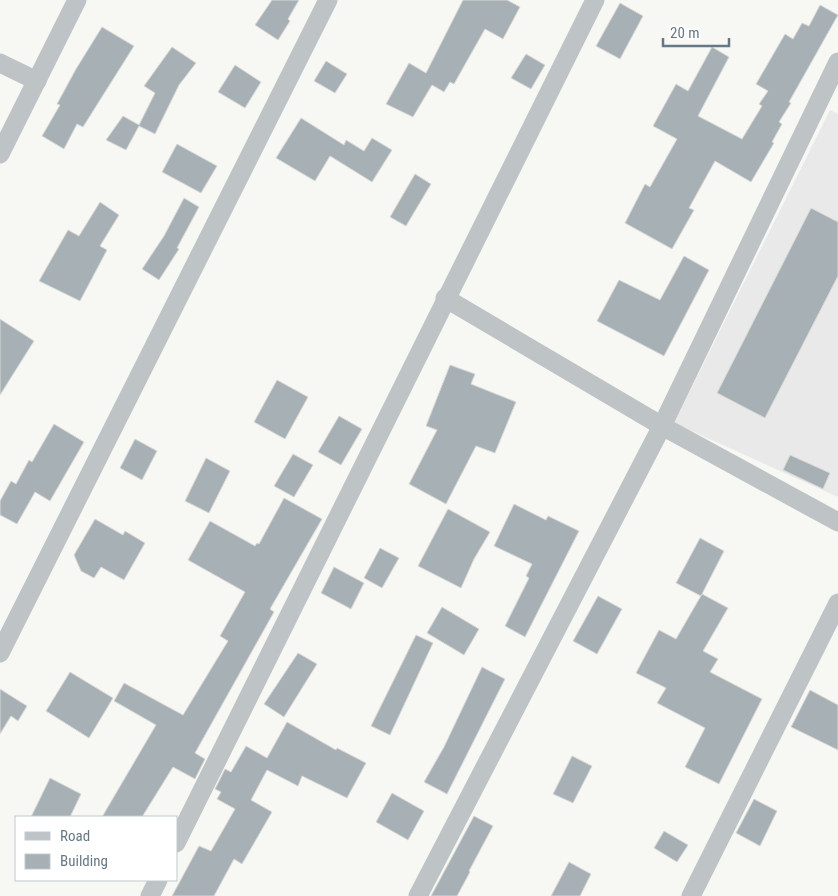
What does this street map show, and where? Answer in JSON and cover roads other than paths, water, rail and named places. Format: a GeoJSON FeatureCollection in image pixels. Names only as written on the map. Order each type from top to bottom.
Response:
{"type":"FeatureCollection","features":[{"type":"Feature","properties":{"kind":"street"},"geometry":{"type":"LineString","coordinates":[[0,154],[78,0]]}},
{"type":"Feature","properties":{"kind":"street"},"geometry":{"type":"LineString","coordinates":[[0,653],[328,0]]}},
{"type":"Feature","properties":{"kind":"street"},"geometry":{"type":"LineString","coordinates":[[178,839],[445,298],[595,0]]}},
{"type":"Feature","properties":{"kind":"street"},"geometry":{"type":"LineString","coordinates":[[0,62],[37,81]]}},
{"type":"Feature","properties":{"kind":"street"},"geometry":{"type":"LineString","coordinates":[[418,896],[662,426],[838,62]]}},
{"type":"Feature","properties":{"kind":"street"},"geometry":{"type":"LineString","coordinates":[[445,298],[662,426],[838,522]]}},
{"type":"Feature","properties":{"kind":"street"},"geometry":{"type":"LineString","coordinates":[[691,896],[838,603]]}},
{"type":"Feature","properties":{"kind":"street"},"geometry":{"type":"LineString","coordinates":[[150,896],[158,881]]}}]}
